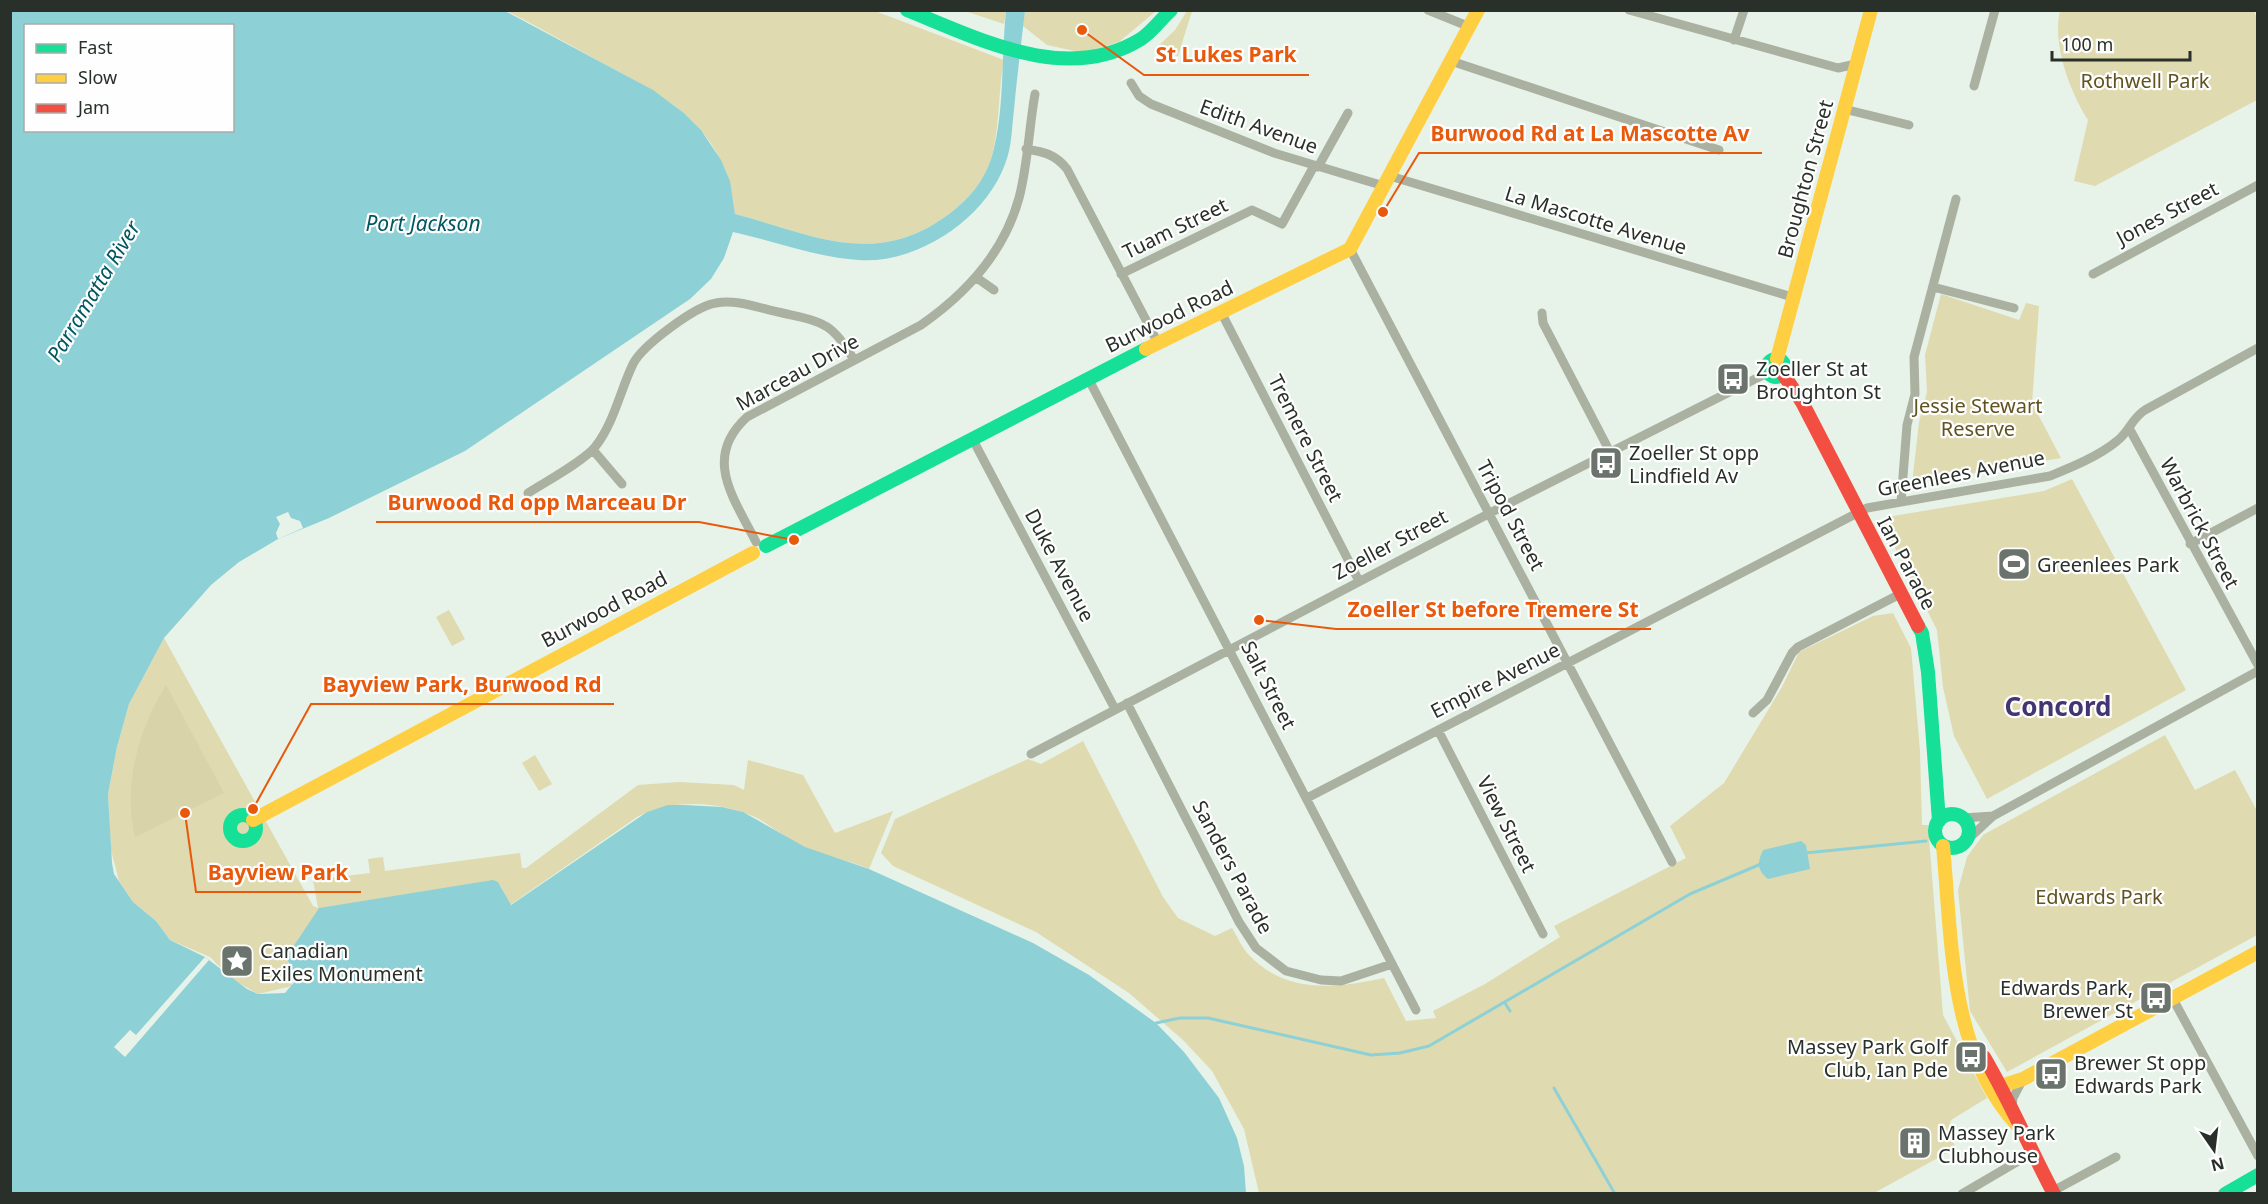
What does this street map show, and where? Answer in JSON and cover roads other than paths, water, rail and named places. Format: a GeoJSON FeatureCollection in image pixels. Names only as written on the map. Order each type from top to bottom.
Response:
{"type":"FeatureCollection","features":[{"type":"Feature","properties":{"kind":"main road"},"geometry":{"type":"LineString","coordinates":[[907,10],[1028,53],[1070,61],[1102,58],[1129,48],[1145,38],[1171,10]]}},
{"type":"Feature","properties":{"kind":"main road"},"geometry":{"type":"LineString","coordinates":[[1350,249],[1478,10]]}},
{"type":"Feature","properties":{"kind":"main road","name":"Broughton Street"},"geometry":{"type":"LineString","coordinates":[[1777,359],[1871,10]]}},
{"type":"Feature","properties":{"kind":"main road","name":"Burwood Road"},"geometry":{"type":"LineString","coordinates":[[253,820],[758,547],[1088,378],[1350,249]]}},
{"type":"Feature","properties":{"kind":"main road","name":"Ian Parade"},"geometry":{"type":"LineString","coordinates":[[1777,359],[1784,363],[1776,373],[1802,402],[1922,633],[1938,789],[1939,821]]}},
{"type":"Feature","properties":{"kind":"main road","name":"Ian Parade"},"geometry":{"type":"LineString","coordinates":[[1938,789],[1958,816]]}},
{"type":"Feature","properties":{"kind":"main road"},"geometry":{"type":"LineString","coordinates":[[1947,879],[1969,833],[1958,816],[1939,821],[1935,832],[1943,846],[1958,1005],[1985,1077],[2006,1105],[2053,1192]]}},
{"type":"Feature","properties":{"kind":"main road"},"geometry":{"type":"LineString","coordinates":[[1943,846],[1953,848],[1963,844]]}},
{"type":"Feature","properties":{"kind":"main road"},"geometry":{"type":"LineString","coordinates":[[2001,1086],[2023,1079],[2258,952]]}},
{"type":"Feature","properties":{"kind":"main road"},"geometry":{"type":"LineString","coordinates":[[1970,1037],[2001,1086],[2006,1105]]}},
{"type":"Feature","properties":{"kind":"main road"},"geometry":{"type":"LineString","coordinates":[[2225,1194],[2258,1175]]}},
{"type":"Feature","properties":{"kind":"street"},"geometry":{"type":"LineString","coordinates":[[1428,10],[1470,27]]}},
{"type":"Feature","properties":{"kind":"street"},"geometry":{"type":"LineString","coordinates":[[1629,10],[1838,68],[1856,64]]}},
{"type":"Feature","properties":{"kind":"street"},"geometry":{"type":"LineString","coordinates":[[1734,40],[1744,10]]}},
{"type":"Feature","properties":{"kind":"street"},"geometry":{"type":"LineString","coordinates":[[1974,86],[1995,10]]}},
{"type":"Feature","properties":{"kind":"street"},"geometry":{"type":"LineString","coordinates":[[1451,61],[1719,150]]}},
{"type":"Feature","properties":{"kind":"street","name":"Edith Avenue"},"geometry":{"type":"LineString","coordinates":[[1131,83],[1139,96],[1151,104],[1316,166],[1387,181]]}},
{"type":"Feature","properties":{"kind":"street","name":"Marceau Drive"},"geometry":{"type":"LineString","coordinates":[[758,547],[726,479],[723,453],[729,438],[747,417],[921,325],[957,298],[977,278],[995,252],[1019,197],[1035,93]]}},
{"type":"Feature","properties":{"kind":"street"},"geometry":{"type":"LineString","coordinates":[[1844,109],[1909,125]]}},
{"type":"Feature","properties":{"kind":"street","name":"Tuam Street"},"geometry":{"type":"LineString","coordinates":[[1121,274],[1252,210],[1282,224],[1348,113]]}},
{"type":"Feature","properties":{"kind":"street"},"geometry":{"type":"LineString","coordinates":[[1026,149],[1049,153],[1059,159],[1158,343]]}},
{"type":"Feature","properties":{"kind":"street","name":"La Mascotte Avenue"},"geometry":{"type":"LineString","coordinates":[[1387,181],[1792,297]]}},
{"type":"Feature","properties":{"kind":"street","name":"Jones Street"},"geometry":{"type":"LineString","coordinates":[[2093,274],[2258,185]]}},
{"type":"Feature","properties":{"kind":"street"},"geometry":{"type":"LineString","coordinates":[[1901,502],[1907,425],[1915,394],[1914,357],[1956,199]]}},
{"type":"Feature","properties":{"kind":"street","name":"Tripod Street"},"geometry":{"type":"LineString","coordinates":[[1350,249],[1569,662],[1672,862]]}},
{"type":"Feature","properties":{"kind":"street"},"geometry":{"type":"LineString","coordinates":[[977,278],[994,290]]}},
{"type":"Feature","properties":{"kind":"street"},"geometry":{"type":"LineString","coordinates":[[1933,287],[2014,308]]}},
{"type":"Feature","properties":{"kind":"street"},"geometry":{"type":"LineString","coordinates":[[528,494],[593,450],[604,434],[637,357],[651,343],[700,309],[715,303],[734,302],[821,322],[841,337],[854,360]]}},
{"type":"Feature","properties":{"kind":"street","name":"Tremere Street"},"geometry":{"type":"LineString","coordinates":[[1221,312],[1359,581]]}},
{"type":"Feature","properties":{"kind":"street"},"geometry":{"type":"LineString","coordinates":[[1542,313],[1543,323],[1610,452]]}},
{"type":"Feature","properties":{"kind":"street","name":"Greenlees Avenue"},"geometry":{"type":"LineString","coordinates":[[1859,512],[1901,502],[2050,476],[2118,441],[2133,419],[2145,410],[2258,348]]}},
{"type":"Feature","properties":{"kind":"street","name":"Zoeller Street"},"geometry":{"type":"LineString","coordinates":[[1031,754],[1490,513],[1610,452],[1776,373]]}},
{"type":"Feature","properties":{"kind":"street","name":"Salt Street"},"geometry":{"type":"LineString","coordinates":[[1088,378],[1416,1010]]}},
{"type":"Feature","properties":{"kind":"street","name":"Warbrick Street"},"geometry":{"type":"LineString","coordinates":[[2129,428],[2190,544],[2258,665]]}},
{"type":"Feature","properties":{"kind":"street","name":"Duke Avenue"},"geometry":{"type":"LineString","coordinates":[[972,438],[1115,710]]}},
{"type":"Feature","properties":{"kind":"street"},"geometry":{"type":"LineString","coordinates":[[593,450],[622,484]]}},
{"type":"Feature","properties":{"kind":"street"},"geometry":{"type":"LineString","coordinates":[[2190,544],[2258,507]]}},
{"type":"Feature","properties":{"kind":"street","name":"Empire Avenue"},"geometry":{"type":"LineString","coordinates":[[1307,798],[1859,512]]}},
{"type":"Feature","properties":{"kind":"street"},"geometry":{"type":"LineString","coordinates":[[1753,712],[1767,700],[1792,652],[1798,646],[1902,593]]}},
{"type":"Feature","properties":{"kind":"street"},"geometry":{"type":"LineString","coordinates":[[1963,844],[1993,816],[2258,671]]}},
{"type":"Feature","properties":{"kind":"street","name":"Sanders Parade"},"geometry":{"type":"LineString","coordinates":[[1126,703],[1239,922],[1256,948],[1286,971],[1321,980],[1341,981],[1392,964]]}},
{"type":"Feature","properties":{"kind":"street","name":"View Street"},"geometry":{"type":"LineString","coordinates":[[1438,730],[1543,933]]}},
{"type":"Feature","properties":{"kind":"street"},"geometry":{"type":"LineString","coordinates":[[1958,816],[1993,816]]}},
{"type":"Feature","properties":{"kind":"street"},"geometry":{"type":"LineString","coordinates":[[2173,999],[2258,1156]]}},
{"type":"Feature","properties":{"kind":"street"},"geometry":{"type":"LineString","coordinates":[[2006,1105],[2013,1098],[2023,1079]]}},
{"type":"Feature","properties":{"kind":"street"},"geometry":{"type":"LineString","coordinates":[[1962,1194],[2032,1153]]}},
{"type":"Feature","properties":{"kind":"street"},"geometry":{"type":"LineString","coordinates":[[2053,1192],[2116,1157]]}},
{"type":"Feature","properties":{"kind":"water","name":"Port Jackson"},"geometry":{"type":"Polygon","coordinates":[[[10,11],[505,11],[653,90],[684,113],[701,130],[721,160],[730,181],[735,214],[818,238],[870,244],[895,240],[922,231],[949,214],[970,195],[981,181],[992,156],[999,121],[1006,11],[1025,11],[1008,155],[999,177],[986,197],[970,216],[950,232],[928,245],[905,254],[881,259],[858,260],[810,252],[733,232],[724,258],[711,279],[690,299],[465,451],[329,518],[278,539],[239,562],[211,585],[164,638],[129,704],[117,747],[108,794],[114,874],[133,902],[156,921],[170,940],[205,957],[247,989],[258,994],[285,993],[296,980],[288,961],[289,953],[319,908],[493,880],[498,882],[511,905],[647,812],[668,805],[685,805],[722,807],[743,812],[805,847],[869,869],[1033,943],[1089,975],[1156,1023],[1184,1052],[1219,1098],[1237,1138],[1244,1166],[1246,1193],[11,1193],[10,11]]]}},
{"type":"Feature","properties":{"kind":"water"},"geometry":{"type":"Polygon","coordinates":[[[1801,841],[1806,845],[1810,869],[1768,879],[1764,876],[1759,866],[1763,850],[1801,841]]]}},
{"type":"Feature","properties":{"kind":"waterway"},"geometry":{"type":"LineString","coordinates":[[1805,853],[1926,841]]}},
{"type":"Feature","properties":{"kind":"waterway"},"geometry":{"type":"LineString","coordinates":[[1156,1023],[1180,1018],[1208,1018],[1371,1055],[1400,1053],[1429,1046],[1690,894],[1761,864]]}},
{"type":"Feature","properties":{"kind":"waterway"},"geometry":{"type":"LineString","coordinates":[[1505,1003],[1510,1011]]}},
{"type":"Feature","properties":{"kind":"waterway"},"geometry":{"type":"LineString","coordinates":[[1554,1088],[1615,1194]]}},
{"type":"Feature","properties":{"kind":"place","name":"St Lukes Park"},"geometry":{"type":"Point","coordinates":[1082,30]}},
{"type":"Feature","properties":{"kind":"place","name":"Burwood Rd at La Mascotte Av"},"geometry":{"type":"Point","coordinates":[1383,212]}},
{"type":"Feature","properties":{"kind":"place","name":"Zoeller St at Broughton St"},"geometry":{"type":"Point","coordinates":[1733,379]}},
{"type":"Feature","properties":{"kind":"place","name":"Zoeller St opp Lindfield Av"},"geometry":{"type":"Point","coordinates":[1606,463]}},
{"type":"Feature","properties":{"kind":"place","name":"Burwood Rd opp Marceau Dr"},"geometry":{"type":"Point","coordinates":[794,540]}},
{"type":"Feature","properties":{"kind":"place","name":"Greenlees Park"},"geometry":{"type":"Point","coordinates":[2014,564]}},
{"type":"Feature","properties":{"kind":"place","name":"Zoeller St before Tremere St"},"geometry":{"type":"Point","coordinates":[1259,620]}},
{"type":"Feature","properties":{"kind":"place","name":"Bayview Park, Burwood Rd"},"geometry":{"type":"Point","coordinates":[253,809]}},
{"type":"Feature","properties":{"kind":"place","name":"Bayview Park"},"geometry":{"type":"Point","coordinates":[185,813]}},
{"type":"Feature","properties":{"kind":"place","name":"Canadian Exiles Monument"},"geometry":{"type":"Point","coordinates":[237,961]}},
{"type":"Feature","properties":{"kind":"place","name":"Edwards Park, Brewer St"},"geometry":{"type":"Point","coordinates":[2156,998]}},
{"type":"Feature","properties":{"kind":"place","name":"Massey Park Golf Club, Ian Pde"},"geometry":{"type":"Point","coordinates":[1971,1057]}},
{"type":"Feature","properties":{"kind":"place","name":"Brewer St opp Edwards Park"},"geometry":{"type":"Point","coordinates":[2051,1074]}},
{"type":"Feature","properties":{"kind":"place","name":"Massey Park Clubhouse"},"geometry":{"type":"Point","coordinates":[1915,1143]}},
{"type":"Feature","properties":{"kind":"district","name":"Concord"},"geometry":{"type":"Point","coordinates":[2058,706]}},
{"type":"Feature","properties":{"kind":"park label","name":"Rothwell Park"},"geometry":{"type":"Point","coordinates":[2145,80]}},
{"type":"Feature","properties":{"kind":"park label","name":"Jessie Stewart Reserve"},"geometry":{"type":"Point","coordinates":[1978,416]}},
{"type":"Feature","properties":{"kind":"park label","name":"Edwards Park"},"geometry":{"type":"Point","coordinates":[2099,896]}},
{"type":"Feature","properties":{"kind":"water label","name":"Parramatta River"},"geometry":{"type":"Point","coordinates":[93,291]}}]}
